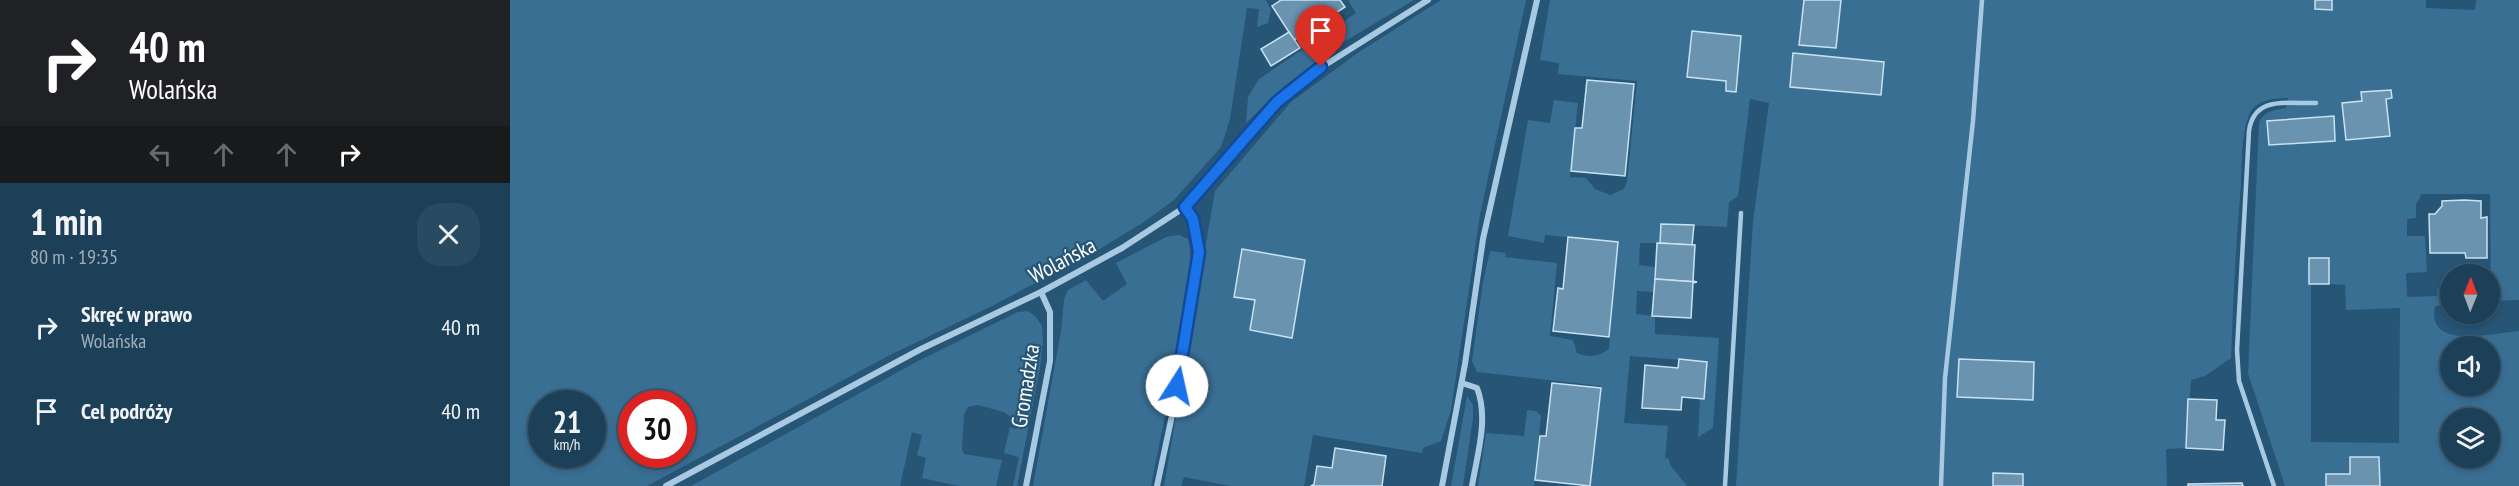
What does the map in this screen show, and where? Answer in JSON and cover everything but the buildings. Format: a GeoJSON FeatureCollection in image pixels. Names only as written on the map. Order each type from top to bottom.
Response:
{"type":"FeatureCollection","features":[{"type":"Feature","properties":{"kind":"street","name":"Wolańska"},"geometry":{"type":"LineString","coordinates":[[666,486],[921,350],[1041,292],[1122,248],[1185,207],[1269,110],[1306,76],[1428,0]]}},
{"type":"Feature","properties":{"kind":"street"},"geometry":{"type":"LineString","coordinates":[[1442,486],[1462,383],[1483,239],[1537,0]]}},
{"type":"Feature","properties":{"kind":"street"},"geometry":{"type":"LineString","coordinates":[[1157,486],[1174,406],[1199,252],[1193,219],[1185,207]]}},
{"type":"Feature","properties":{"kind":"street","name":"Gromadzka"},"geometry":{"type":"LineString","coordinates":[[1026,486],[1050,361],[1050,312],[1041,292]]}},
{"type":"Feature","properties":{"kind":"street"},"geometry":{"type":"LineString","coordinates":[[1462,383],[1477,388],[1482,400],[1483,420],[1472,486]]}},
{"type":"Feature","properties":{"kind":"lane"},"geometry":{"type":"LineString","coordinates":[[1941,486],[1945,378],[1973,121],[1982,0]]}},
{"type":"Feature","properties":{"kind":"lane"},"geometry":{"type":"LineString","coordinates":[[2274,486],[2239,381],[2237,350],[2250,121],[2260,108],[2270,104],[2316,103]]}},
{"type":"Feature","properties":{"kind":"lane"},"geometry":{"type":"LineString","coordinates":[[1725,486],[1741,213]]}},
{"type":"Feature","properties":{"kind":"shaded area"},"geometry":{"type":"Polygon","coordinates":[[[510,0],[1266,0],[1271,10],[1268,23],[1257,27],[1259,9],[1247,8],[1230,119],[1221,147],[1174,200],[1144,222],[1098,250],[994,305],[888,356],[696,460],[696,390],[618,390],[618,468],[680,468],[647,486],[510,486],[510,0]]]}},
{"type":"Feature","properties":{"kind":"shaded area"},"geometry":{"type":"Polygon","coordinates":[[[1348,0],[1414,0],[1337,46],[1283,87],[1246,123],[1248,97],[1259,79],[1356,13],[1348,0]]]}},
{"type":"Feature","properties":{"kind":"shaded area"},"geometry":{"type":"Polygon","coordinates":[[[1441,0],[1526,0],[1480,215],[1451,410],[1441,441],[1423,448],[1422,453],[1313,435],[1304,486],[1230,486],[1184,477],[1181,486],[1164,486],[1215,191],[1291,102],[1359,52],[1441,0]]]}},
{"type":"Feature","properties":{"kind":"shaded area"},"geometry":{"type":"Polygon","coordinates":[[[1550,0],[1804,0],[1799,45],[1835,48],[1841,0],[2426,0],[2426,8],[2475,10],[2476,0],[2519,0],[2519,300],[2500,301],[2500,264],[2491,264],[2490,194],[2422,194],[2416,204],[2416,218],[2407,219],[2407,236],[2425,236],[2427,272],[2406,273],[2407,297],[2437,296],[2437,289],[2440,289],[2440,305],[2435,306],[2435,320],[2440,329],[2464,336],[2440,336],[2440,396],[2500,396],[2500,336],[2479,336],[2519,331],[2519,486],[2285,486],[2248,373],[2259,122],[2264,115],[2286,108],[2288,98],[2271,99],[2260,103],[2252,110],[2246,123],[2242,149],[2231,358],[2205,376],[2191,380],[2186,448],[2166,449],[2167,486],[2023,486],[2023,474],[1993,473],[1993,486],[1736,486],[1753,222],[1769,103],[1750,99],[1738,196],[1729,202],[1727,227],[1661,224],[1660,243],[1640,243],[1639,265],[1655,267],[1654,292],[1637,291],[1636,314],[1655,316],[1655,334],[1719,338],[1713,428],[1698,437],[1700,399],[1704,398],[1707,362],[1630,356],[1624,423],[1668,426],[1665,459],[1668,458],[1671,466],[1687,486],[1590,486],[1601,386],[1477,372],[1472,361],[1483,282],[1490,251],[1506,253],[1505,257],[1557,263],[1550,336],[1573,340],[1577,353],[1586,356],[1601,354],[1609,349],[1618,242],[1545,235],[1544,243],[1508,236],[1528,120],[1550,123],[1554,100],[1578,103],[1570,177],[1586,178],[1595,189],[1610,195],[1624,189],[1627,182],[1637,81],[1558,74],[1559,63],[1540,60],[1550,0]],[[2309,258],[2311,442],[2399,443],[2400,308],[2346,310],[2345,285],[2329,284],[2329,259],[2309,258]],[[1959,360],[1957,397],[2032,400],[2034,362],[1959,360]]]}},
{"type":"Feature","properties":{"kind":"shaded area"},"geometry":{"type":"Polygon","coordinates":[[[1179,235],[1188,239],[1189,278],[1176,360],[1151,486],[1033,486],[1061,331],[1064,299],[1068,290],[1086,280],[1103,301],[1127,284],[1116,263],[1166,237],[1179,235]]]}},
{"type":"Feature","properties":{"kind":"shaded area"},"geometry":{"type":"Polygon","coordinates":[[[1028,311],[1042,326],[1043,342],[1017,486],[1013,486],[1019,457],[1004,453],[1010,427],[1016,429],[1018,423],[1004,412],[978,405],[968,407],[964,414],[962,449],[964,454],[1002,460],[996,486],[959,486],[922,478],[926,458],[917,455],[922,435],[912,432],[900,486],[691,486],[918,361],[1018,312],[1028,311]]]}},
{"type":"Feature","properties":{"kind":"shaded area"},"geometry":{"type":"Polygon","coordinates":[[[1467,396],[1473,405],[1473,418],[1463,486],[1451,486],[1467,396]]]}},
{"type":"Feature","properties":{"kind":"shaded area"},"geometry":{"type":"Polygon","coordinates":[[[1527,410],[1536,411],[1541,416],[1534,486],[1478,486],[1486,433],[1524,436],[1527,410]]]}},
{"type":"Feature","properties":{"kind":"route"},"geometry":{"type":"LineString","coordinates":[[1177,386],[1199,252],[1198,236],[1193,219],[1185,207],[1277,102],[1306,76],[1321,67]]}}]}
